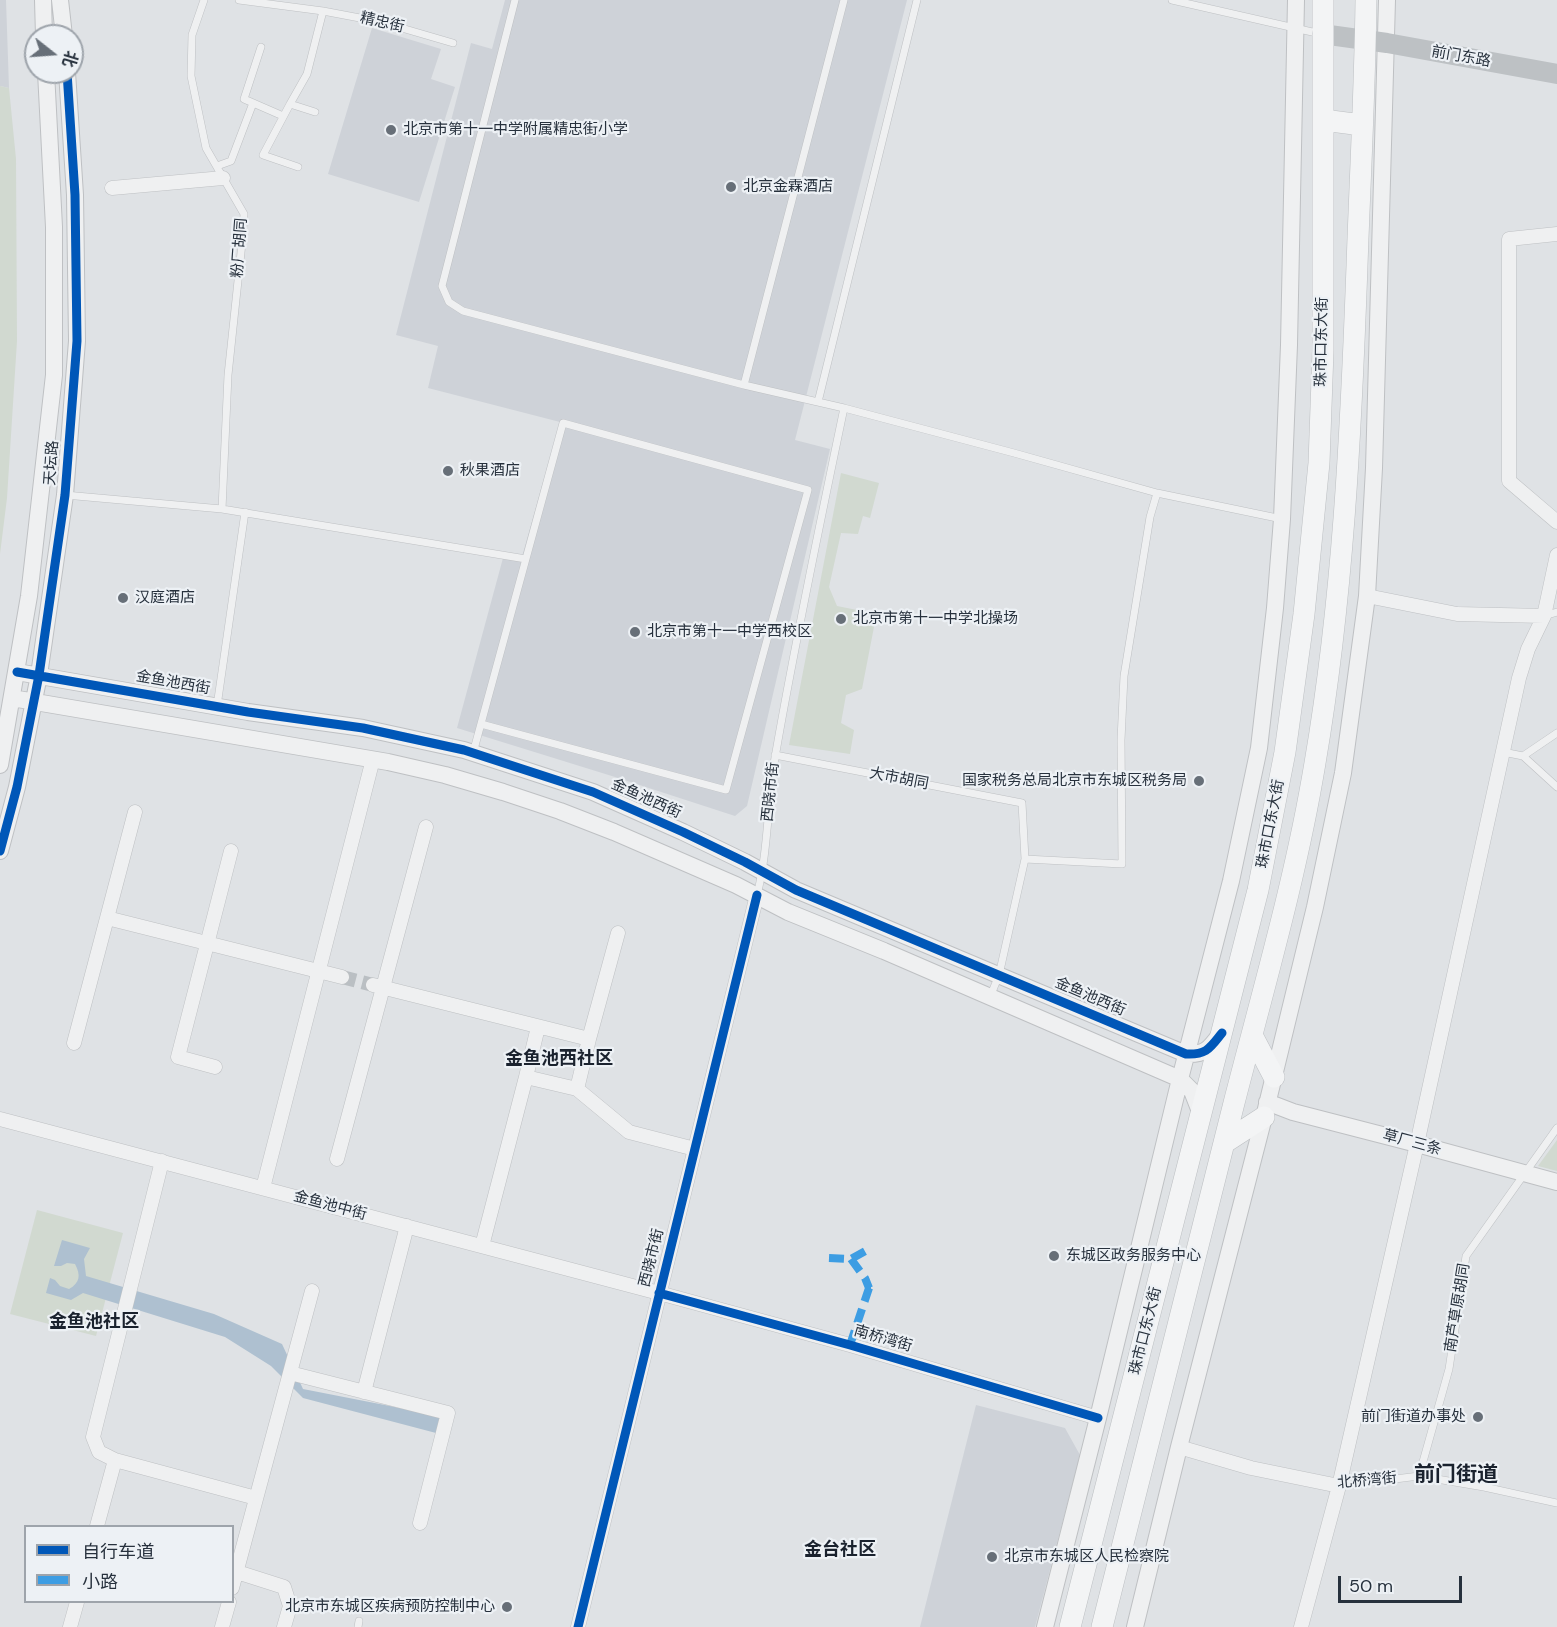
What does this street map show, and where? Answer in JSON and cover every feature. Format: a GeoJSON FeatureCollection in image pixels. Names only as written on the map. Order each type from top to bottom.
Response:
{"type":"FeatureCollection","features":[{"type":"Feature","properties":{"kind":"main road","name":"珠市口东大街"},"geometry":{"type":"LineString","coordinates":[[1070,1627],[1258,890],[1285,752],[1304,614],[1319,463],[1323,351],[1323,0]]}},
{"type":"Feature","properties":{"kind":"main road","name":"珠市口东大街"},"geometry":{"type":"LineString","coordinates":[[1102,1627],[1287,900],[1313,775],[1335,620],[1348,466],[1366,0]]}},
{"type":"Feature","properties":{"kind":"main road","name":"前门东路"},"geometry":{"type":"LineString","coordinates":[[1322,34],[1387,43],[1557,74]]}},
{"type":"Feature","properties":{"kind":"main road"},"geometry":{"type":"LineString","coordinates":[[1323,120],[1362,125]]}},
{"type":"Feature","properties":{"kind":"main road"},"geometry":{"type":"LineString","coordinates":[[1251,1035],[1274,1077]]}},
{"type":"Feature","properties":{"kind":"main road"},"geometry":{"type":"LineString","coordinates":[[1224,1143],[1266,1109]]}},
{"type":"Feature","properties":{"kind":"street"},"geometry":{"type":"LineString","coordinates":[[42,0],[43,24]]}},
{"type":"Feature","properties":{"kind":"street"},"geometry":{"type":"LineString","coordinates":[[60,0],[63,24]]}},
{"type":"Feature","properties":{"kind":"street","name":"珠市口东大街"},"geometry":{"type":"LineString","coordinates":[[1045,1627],[1186,1054],[1231,881],[1259,748],[1275,608],[1282,519],[1289,345],[1296,0]]}},
{"type":"Feature","properties":{"kind":"street"},"geometry":{"type":"LineString","coordinates":[[1135,1627],[1274,1077],[1315,907],[1343,773],[1367,596],[1374,468],[1388,0]]}},
{"type":"Feature","properties":{"kind":"street","name":"天坛路"},"geometry":{"type":"LineString","coordinates":[[0,765],[30,584],[54,375],[54,227],[47,84]]}},
{"type":"Feature","properties":{"kind":"street","name":"天坛路"},"geometry":{"type":"LineString","coordinates":[[0,851],[17,787],[39,675],[65,495],[77,341],[75,195],[68,84]]}},
{"type":"Feature","properties":{"kind":"street"},"geometry":{"type":"LineString","coordinates":[[112,188],[220,172]]}},
{"type":"Feature","properties":{"kind":"street"},"geometry":{"type":"LineString","coordinates":[[1557,234],[1509,239],[1509,481],[1557,522]]}},
{"type":"Feature","properties":{"kind":"street"},"geometry":{"type":"LineString","coordinates":[[1301,1627],[1340,1486],[1519,678],[1528,649],[1550,614],[1557,555]]}},
{"type":"Feature","properties":{"kind":"street"},"geometry":{"type":"LineString","coordinates":[[1367,596],[1456,614],[1550,614]]}},
{"type":"Feature","properties":{"kind":"street","name":"金鱼池西街"},"geometry":{"type":"LineString","coordinates":[[16,672],[363,728],[473,753],[593,792],[683,832],[763,871],[796,890],[1186,1054]]}},
{"type":"Feature","properties":{"kind":"street"},"geometry":{"type":"LineString","coordinates":[[12,698],[373,759],[445,776],[560,811],[624,837],[788,912],[1180,1079],[1192,1091],[1201,1114]]}},
{"type":"Feature","properties":{"kind":"street"},"geometry":{"type":"LineString","coordinates":[[263,1188],[373,759]]}},
{"type":"Feature","properties":{"kind":"street"},"geometry":{"type":"LineString","coordinates":[[74,1043],[135,812]]}},
{"type":"Feature","properties":{"kind":"street"},"geometry":{"type":"LineString","coordinates":[[336,1158],[378,986],[426,827]]}},
{"type":"Feature","properties":{"kind":"street"},"geometry":{"type":"LineString","coordinates":[[215,1067],[177,1057],[231,851]]}},
{"type":"Feature","properties":{"kind":"street","name":"西晓市街"},"geometry":{"type":"LineString","coordinates":[[578,1627],[757,896]]}},
{"type":"Feature","properties":{"kind":"street"},"geometry":{"type":"LineString","coordinates":[[107,918],[342,977]]}},
{"type":"Feature","properties":{"kind":"street"},"geometry":{"type":"LineString","coordinates":[[577,1089],[618,933]]}},
{"type":"Feature","properties":{"kind":"street"},"geometry":{"type":"LineString","coordinates":[[378,986],[590,1039]]}},
{"type":"Feature","properties":{"kind":"street"},"geometry":{"type":"LineString","coordinates":[[482,1246],[538,1027]]}},
{"type":"Feature","properties":{"kind":"street"},"geometry":{"type":"LineString","coordinates":[[1186,1054],[1199,1055],[1211,1047],[1222,1033]]}},
{"type":"Feature","properties":{"kind":"street"},"geometry":{"type":"LineString","coordinates":[[526,1077],[577,1089],[629,1132],[694,1149]]}},
{"type":"Feature","properties":{"kind":"street","name":"草厂三条"},"geometry":{"type":"LineString","coordinates":[[1266,1109],[1293,1112],[1557,1182]]}},
{"type":"Feature","properties":{"kind":"street","name":"金鱼池中街"},"geometry":{"type":"LineString","coordinates":[[0,1119],[659,1293]]}},
{"type":"Feature","properties":{"kind":"street"},"geometry":{"type":"LineString","coordinates":[[162,1161],[93,1437],[99,1452],[115,1460],[256,1498]]}},
{"type":"Feature","properties":{"kind":"street"},"geometry":{"type":"LineString","coordinates":[[364,1392],[407,1226]]}},
{"type":"Feature","properties":{"kind":"street"},"geometry":{"type":"LineString","coordinates":[[234,1582],[312,1291]]}},
{"type":"Feature","properties":{"kind":"street","name":"南桥湾街"},"geometry":{"type":"LineString","coordinates":[[659,1293],[850,1345],[1098,1418]]}},
{"type":"Feature","properties":{"kind":"street"},"geometry":{"type":"LineString","coordinates":[[290,1373],[448,1413],[420,1522]]}},
{"type":"Feature","properties":{"kind":"street","name":"北桥湾街"},"geometry":{"type":"LineString","coordinates":[[1179,1447],[1251,1468],[1340,1486]]}},
{"type":"Feature","properties":{"kind":"street"},"geometry":{"type":"LineString","coordinates":[[98,1525],[115,1460]]}},
{"type":"Feature","properties":{"kind":"street"},"geometry":{"type":"LineString","coordinates":[[237,1572],[284,1587],[290,1606],[284,1627]]}},
{"type":"Feature","properties":{"kind":"street"},"geometry":{"type":"LineString","coordinates":[[70,1627],[77,1603]]}},
{"type":"Feature","properties":{"kind":"street"},"geometry":{"type":"LineString","coordinates":[[222,1627],[229,1603]]}},
{"type":"Feature","properties":{"kind":"lane","name":"粉厂胡同"},"geometry":{"type":"LineString","coordinates":[[204,0],[192,35],[191,76],[207,148],[244,214],[228,375],[222,509]]}},
{"type":"Feature","properties":{"kind":"lane","name":"精忠街"},"geometry":{"type":"LineString","coordinates":[[239,0],[295,4],[381,21],[453,43]]}},
{"type":"Feature","properties":{"kind":"lane"},"geometry":{"type":"LineString","coordinates":[[515,0],[442,286],[449,302],[463,311],[744,385],[844,408],[1157,493],[1282,519]]}},
{"type":"Feature","properties":{"kind":"lane"},"geometry":{"type":"LineString","coordinates":[[744,385],[844,0]]}},
{"type":"Feature","properties":{"kind":"lane"},"geometry":{"type":"LineString","coordinates":[[818,402],[918,0]]}},
{"type":"Feature","properties":{"kind":"lane"},"geometry":{"type":"LineString","coordinates":[[1172,0],[1322,34]]}},
{"type":"Feature","properties":{"kind":"lane"},"geometry":{"type":"LineString","coordinates":[[298,167],[263,155],[308,74],[324,11]]}},
{"type":"Feature","properties":{"kind":"lane"},"geometry":{"type":"LineString","coordinates":[[261,47],[244,99],[283,116]]}},
{"type":"Feature","properties":{"kind":"lane"},"geometry":{"type":"LineString","coordinates":[[220,172],[231,161],[253,103]]}},
{"type":"Feature","properties":{"kind":"lane"},"geometry":{"type":"LineString","coordinates":[[290,104],[315,112]]}},
{"type":"Feature","properties":{"kind":"lane","name":"西晓市街"},"geometry":{"type":"LineString","coordinates":[[757,896],[763,871],[775,756],[804,598],[844,408]]}},
{"type":"Feature","properties":{"kind":"lane"},"geometry":{"type":"LineString","coordinates":[[473,753],[563,423],[808,490],[726,790],[481,724]]}},
{"type":"Feature","properties":{"kind":"lane"},"geometry":{"type":"LineString","coordinates":[[990,997],[999,975],[1025,859],[1122,864],[1121,740],[1124,676],[1150,517],[1157,493]]}},
{"type":"Feature","properties":{"kind":"lane"},"geometry":{"type":"LineString","coordinates":[[65,495],[244,512],[526,559]]}},
{"type":"Feature","properties":{"kind":"lane"},"geometry":{"type":"LineString","coordinates":[[217,706],[244,512]]}},
{"type":"Feature","properties":{"kind":"lane"},"geometry":{"type":"LineString","coordinates":[[1523,756],[1557,733]]}},
{"type":"Feature","properties":{"kind":"lane"},"geometry":{"type":"LineString","coordinates":[[1503,752],[1523,756],[1557,787]]}},
{"type":"Feature","properties":{"kind":"lane","name":"大市胡同"},"geometry":{"type":"LineString","coordinates":[[775,756],[1022,803],[1025,859]]}},
{"type":"Feature","properties":{"kind":"lane","name":"南芦草原胡同"},"geometry":{"type":"LineString","coordinates":[[1419,1476],[1449,1370],[1466,1256],[1557,1128]]}},
{"type":"Feature","properties":{"kind":"lane","name":"北桥湾街"},"geometry":{"type":"LineString","coordinates":[[1340,1486],[1419,1476],[1557,1503]]}},
{"type":"Feature","properties":{"kind":"shaded area"},"geometry":{"type":"Polygon","coordinates":[[[0,0],[6,0],[9,88],[0,86],[0,0]]]}},
{"type":"Feature","properties":{"kind":"shaded area"},"geometry":{"type":"Polygon","coordinates":[[[505,0],[907,0],[795,440],[830,449],[747,806],[735,816],[457,728],[503,558],[521,560],[560,422],[428,388],[438,346],[396,335],[471,43],[492,49],[505,0]]]}},
{"type":"Feature","properties":{"kind":"shaded area","name":"北京市第十一中学附属精忠街小学"},"geometry":{"type":"Polygon","coordinates":[[[372,28],[441,49],[431,79],[455,87],[419,202],[328,174],[372,28]]]}},
{"type":"Feature","properties":{"kind":"shaded area"},"geometry":{"type":"Polygon","coordinates":[[[0,86],[9,88],[16,159],[17,341],[7,498],[0,554],[0,86]]]}},
{"type":"Feature","properties":{"kind":"shaded area","name":"北京市第十一中学北操场"},"geometry":{"type":"Polygon","coordinates":[[[841,473],[879,483],[870,518],[863,516],[858,534],[841,533],[829,587],[837,606],[862,611],[874,627],[862,689],[846,695],[841,723],[854,730],[850,754],[789,745],[841,473]]]}},
{"type":"Feature","properties":{"kind":"shaded area"},"geometry":{"type":"Polygon","coordinates":[[[1557,1140],[1557,1171],[1538,1166],[1557,1140]]]}},
{"type":"Feature","properties":{"kind":"shaded area"},"geometry":{"type":"Polygon","coordinates":[[[37,1210],[123,1233],[96,1336],[10,1314],[37,1210]]]}},
{"type":"Feature","properties":{"kind":"shaded area"},"geometry":{"type":"Polygon","coordinates":[[[976,1405],[1065,1428],[1080,1455],[1035,1627],[920,1627],[976,1405]]]}},
{"type":"Feature","properties":{"kind":"water"},"geometry":{"type":"Polygon","coordinates":[[[62,1240],[90,1248],[84,1259],[86,1276],[214,1314],[282,1344],[303,1389],[441,1416],[436,1433],[303,1398],[271,1366],[225,1337],[83,1293],[71,1300],[46,1293],[50,1278],[60,1286],[69,1289],[78,1278],[75,1264],[54,1266],[62,1240]]]}},
{"type":"Feature","properties":{"kind":"tunnel"},"geometry":{"type":"LineString","coordinates":[[342,977],[373,985]]}},
{"type":"Feature","properties":{"kind":"marked path"},"geometry":{"type":"LineString","coordinates":[[829,1258],[851,1259],[867,1250]]}},
{"type":"Feature","properties":{"kind":"marked path"},"geometry":{"type":"LineString","coordinates":[[851,1259],[871,1288]]}},
{"type":"Feature","properties":{"kind":"marked path"},"geometry":{"type":"LineString","coordinates":[[850,1345],[869,1288]]}},
{"type":"Feature","properties":{"kind":"cycle path"},"geometry":{"type":"LineString","coordinates":[[0,851],[17,787],[39,675],[65,495],[77,341],[75,195],[68,84]]}},
{"type":"Feature","properties":{"kind":"cycle path"},"geometry":{"type":"LineString","coordinates":[[17,672],[248,712],[363,728],[464,750],[593,792],[683,832],[796,890],[1186,1054],[1207,1050],[1222,1033]]}},
{"type":"Feature","properties":{"kind":"cycle path"},"geometry":{"type":"LineString","coordinates":[[578,1627],[757,895]]}},
{"type":"Feature","properties":{"kind":"cycle path"},"geometry":{"type":"LineString","coordinates":[[659,1293],[850,1345],[1098,1418]]}},
{"type":"Feature","properties":{"kind":"place","name":"北京市第十一中学附属精忠街小学"},"geometry":{"type":"Point","coordinates":[391,130]}},
{"type":"Feature","properties":{"kind":"place","name":"北京金霖酒店"},"geometry":{"type":"Point","coordinates":[731,187]}},
{"type":"Feature","properties":{"kind":"place","name":"秋果酒店"},"geometry":{"type":"Point","coordinates":[448,471]}},
{"type":"Feature","properties":{"kind":"place","name":"汉庭酒店"},"geometry":{"type":"Point","coordinates":[123,598]}},
{"type":"Feature","properties":{"kind":"place","name":"北京市第十一中学北操场"},"geometry":{"type":"Point","coordinates":[841,619]}},
{"type":"Feature","properties":{"kind":"place","name":"北京市第十一中学西校区"},"geometry":{"type":"Point","coordinates":[635,632]}},
{"type":"Feature","properties":{"kind":"place","name":"国家税务总局北京市东城区税务局"},"geometry":{"type":"Point","coordinates":[1199,781]}},
{"type":"Feature","properties":{"kind":"place","name":"东城区政务服务中心"},"geometry":{"type":"Point","coordinates":[1054,1256]}},
{"type":"Feature","properties":{"kind":"place","name":"前门街道办事处"},"geometry":{"type":"Point","coordinates":[1478,1417]}},
{"type":"Feature","properties":{"kind":"place","name":"北京市东城区人民检察院"},"geometry":{"type":"Point","coordinates":[992,1557]}},
{"type":"Feature","properties":{"kind":"place","name":"北京市东城区疾病预防控制中心"},"geometry":{"type":"Point","coordinates":[507,1607]}},
{"type":"Feature","properties":{"kind":"district","name":"金鱼池西社区"},"geometry":{"type":"Point","coordinates":[559,1059]}},
{"type":"Feature","properties":{"kind":"district","name":"金鱼池社区"},"geometry":{"type":"Point","coordinates":[94,1322]}},
{"type":"Feature","properties":{"kind":"district","name":"前门街道"},"geometry":{"type":"Point","coordinates":[1456,1475]}},
{"type":"Feature","properties":{"kind":"district","name":"金台社区"},"geometry":{"type":"Point","coordinates":[840,1550]}}]}
